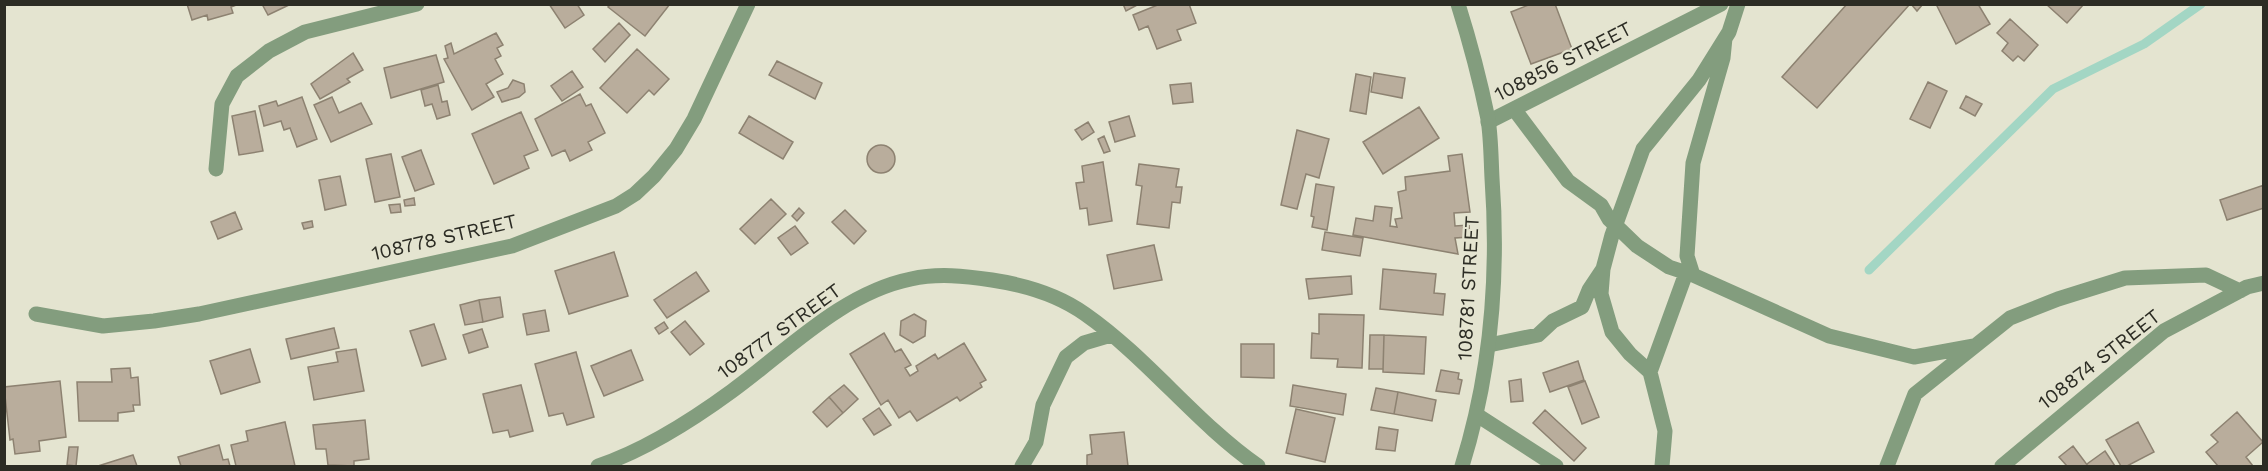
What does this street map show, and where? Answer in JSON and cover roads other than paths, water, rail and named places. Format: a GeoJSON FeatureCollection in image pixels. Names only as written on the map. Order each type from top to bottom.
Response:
{"type":"FeatureCollection","features":[{"type":"Feature","properties":{"kind":"street"},"geometry":{"type":"LineString","coordinates":[[216,169],[222,104],[237,76],[269,51],[305,32],[417,4]]}},
{"type":"Feature","properties":{"kind":"street","name":"108778 STREET"},"geometry":{"type":"LineString","coordinates":[[36,314],[103,326],[199,314],[512,246],[616,206],[635,194],[654,176],[676,149],[694,119],[748,4]]}},
{"type":"Feature","properties":{"kind":"street","name":"108781 STREET"},"geometry":{"type":"LineString","coordinates":[[1458,4],[1473,53],[1488,122],[1496,239],[1489,345],[1477,415],[1462,466]]}},
{"type":"Feature","properties":{"kind":"street","name":"108856 STREET"},"geometry":{"type":"LineString","coordinates":[[1488,122],[1721,4]]}},
{"type":"Feature","properties":{"kind":"street"},"geometry":{"type":"LineString","coordinates":[[1662,466],[1665,431],[1650,372],[1630,354],[1612,332],[1601,294],[1603,269],[1643,149],[1699,80],[1725,38],[1738,4]]}},
{"type":"Feature","properties":{"kind":"street"},"geometry":{"type":"LineString","coordinates":[[1650,372],[1690,274],[1688,256],[1693,163],[1723,58],[1725,38]]}},
{"type":"Feature","properties":{"kind":"street"},"geometry":{"type":"LineString","coordinates":[[1514,109],[1568,181],[1601,205],[1609,219],[1636,246],[1669,267],[1840,339],[1914,357],[1977,345]]}},
{"type":"Feature","properties":{"kind":"street"},"geometry":{"type":"LineString","coordinates":[[1489,345],[1538,335],[1553,321],[1575,312],[1582,307],[1588,290],[1603,269]]}},
{"type":"Feature","properties":{"kind":"street","name":"108777 STREET"},"geometry":{"type":"LineString","coordinates":[[598,466],[624,457],[668,434],[731,392],[840,310],[869,294],[909,279],[940,275],[964,276],[1034,289],[1056,297],[1084,314],[1111,335],[1152,370],[1213,430],[1258,466]]}},
{"type":"Feature","properties":{"kind":"street"},"geometry":{"type":"LineString","coordinates":[[1887,466],[1915,394],[2010,318],[2058,299],[2125,278],[2206,275],[2240,291]]}},
{"type":"Feature","properties":{"kind":"street","name":"108874 STREET"},"geometry":{"type":"LineString","coordinates":[[2002,466],[2164,331],[2240,291],[2264,283]]}},
{"type":"Feature","properties":{"kind":"street"},"geometry":{"type":"LineString","coordinates":[[1022,466],[1036,442],[1043,405],[1066,357],[1084,343],[1111,335]]}},
{"type":"Feature","properties":{"kind":"street"},"geometry":{"type":"LineString","coordinates":[[1477,415],[1556,466]]}},
{"type":"Feature","properties":{"kind":"waterway"},"geometry":{"type":"LineString","coordinates":[[1869,270],[2053,89],[2144,44],[2201,4]]}}]}
